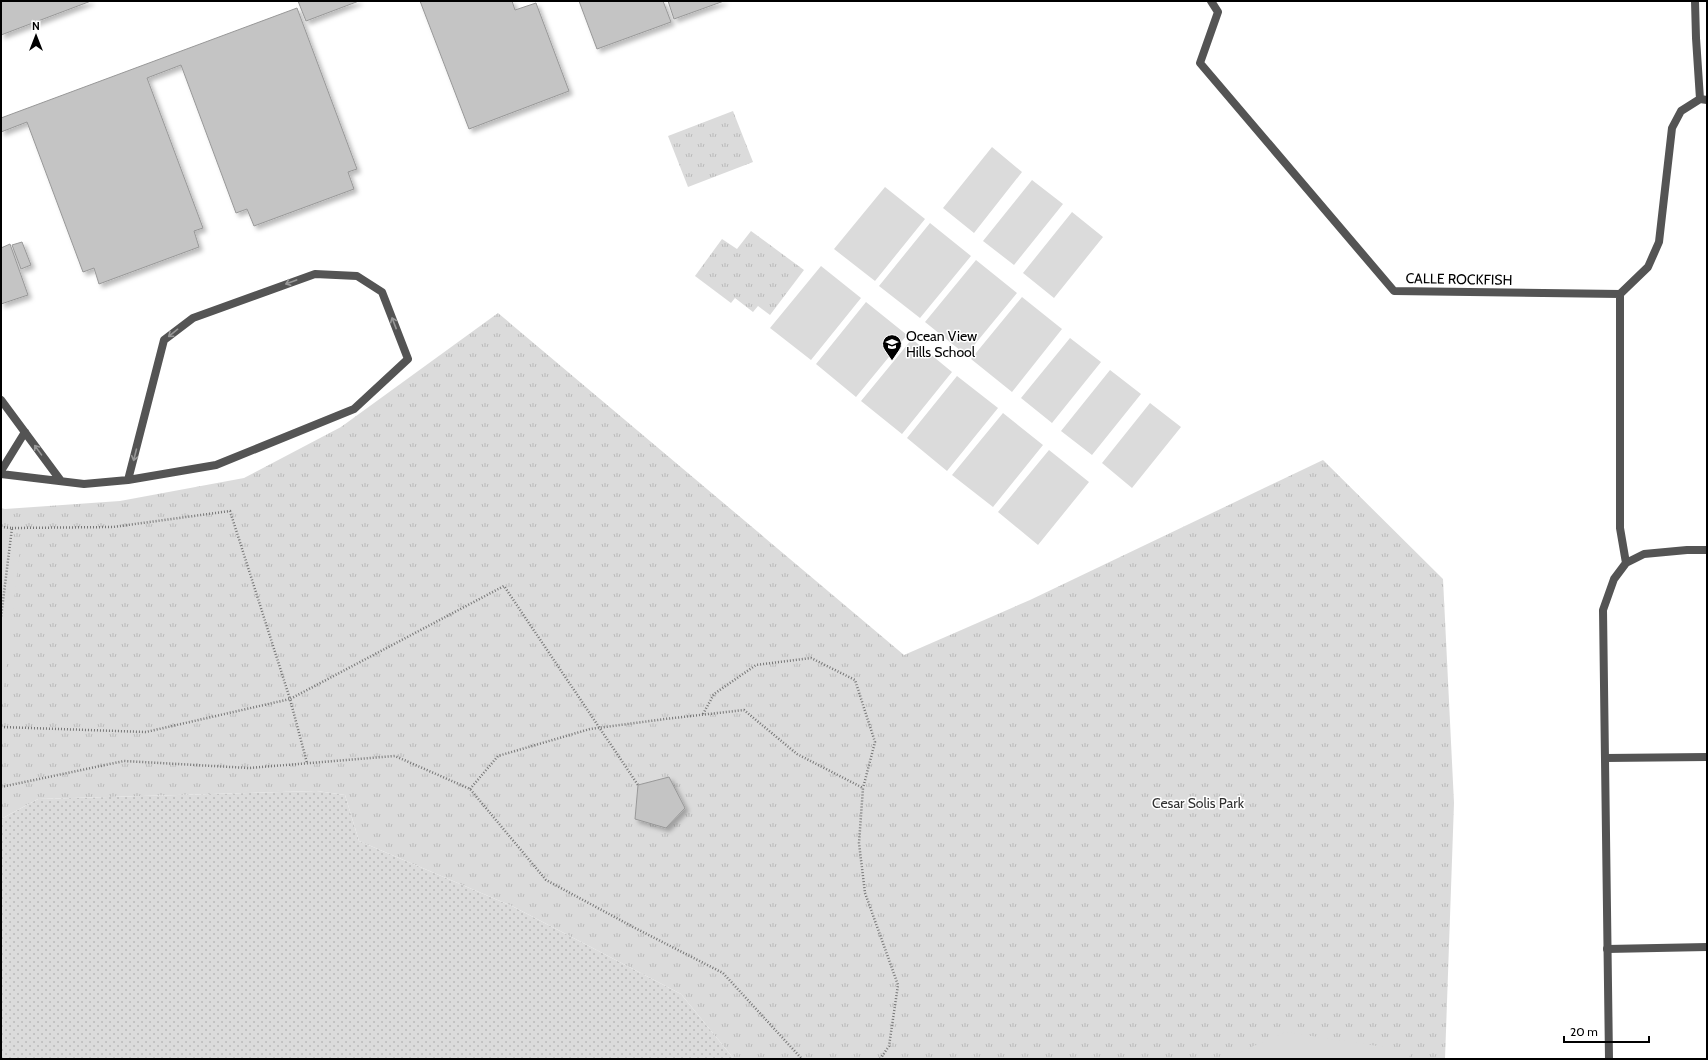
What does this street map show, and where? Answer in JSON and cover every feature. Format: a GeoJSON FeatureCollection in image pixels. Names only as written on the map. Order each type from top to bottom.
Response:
{"type":"FeatureCollection","features":[{"type":"Feature","properties":{"kind":"street","name":"CALLE ROCKFISH"},"geometry":{"type":"LineString","coordinates":[[1211,1],[1218,12],[1200,63],[1394,291],[1620,294]]}},
{"type":"Feature","properties":{"kind":"street"},"geometry":{"type":"LineString","coordinates":[[1626,562],[1620,528],[1620,294],[1648,267],[1659,242],[1672,128],[1681,111],[1703,100],[1696,38],[1695,1]]}},
{"type":"Feature","properties":{"kind":"street"},"geometry":{"type":"LineString","coordinates":[[1,474],[84,484],[128,480],[216,465],[354,409],[408,359],[382,292],[357,276],[315,274],[192,318],[164,340],[128,480]]}},
{"type":"Feature","properties":{"kind":"street"},"geometry":{"type":"LineString","coordinates":[[1,400],[61,481]]}},
{"type":"Feature","properties":{"kind":"street"},"geometry":{"type":"LineString","coordinates":[[1,471],[25,432]]}},
{"type":"Feature","properties":{"kind":"street"},"geometry":{"type":"LineString","coordinates":[[1609,1059],[1603,610],[1614,579],[1626,562],[1644,554],[1687,550],[1707,550]]}},
{"type":"Feature","properties":{"kind":"street"},"geometry":{"type":"LineString","coordinates":[[1605,758],[1707,757]]}},
{"type":"Feature","properties":{"kind":"street"},"geometry":{"type":"LineString","coordinates":[[1607,949],[1707,947]]}},
{"type":"Feature","properties":{"kind":"path"},"geometry":{"type":"LineString","coordinates":[[1,527],[113,527],[230,510],[290,699],[307,763]]}},
{"type":"Feature","properties":{"kind":"path"},"geometry":{"type":"LineString","coordinates":[[1,617],[12,528]]}},
{"type":"Feature","properties":{"kind":"path"},"geometry":{"type":"LineString","coordinates":[[1,727],[146,732],[290,699],[504,586],[638,785]]}},
{"type":"Feature","properties":{"kind":"path"},"geometry":{"type":"LineString","coordinates":[[703,715],[714,694],[756,665],[811,658],[855,680],[875,742],[863,788],[859,843],[865,893],[898,985],[889,1046],[880,1059]]}},
{"type":"Feature","properties":{"kind":"path"},"geometry":{"type":"LineString","coordinates":[[470,789],[498,756],[590,729],[744,710],[797,754],[863,788]]}},
{"type":"Feature","properties":{"kind":"path"},"geometry":{"type":"LineString","coordinates":[[1,787],[124,761],[249,768],[395,756],[470,789],[546,880],[722,973],[802,1059]]}},
{"type":"Feature","properties":{"kind":"green space"},"geometry":{"type":"Polygon","coordinates":[[[733,111],[753,162],[688,187],[668,136],[733,111]]]}},
{"type":"Feature","properties":{"kind":"green space"},"geometry":{"type":"Polygon","coordinates":[[[992,147],[1022,172],[974,233],[943,208],[992,147]]]}},
{"type":"Feature","properties":{"kind":"green space"},"geometry":{"type":"Polygon","coordinates":[[[1032,180],[1063,204],[1014,265],[983,241],[1032,180]]]}},
{"type":"Feature","properties":{"kind":"green space"},"geometry":{"type":"Polygon","coordinates":[[[885,187],[925,219],[875,281],[834,249],[885,187]]]}},
{"type":"Feature","properties":{"kind":"green space"},"geometry":{"type":"Polygon","coordinates":[[[1072,212],[1103,237],[1054,298],[1023,273],[1072,212]]]}},
{"type":"Feature","properties":{"kind":"green space"},"geometry":{"type":"Polygon","coordinates":[[[930,223],[971,256],[920,318],[879,286],[930,223]]]}},
{"type":"Feature","properties":{"kind":"green space"},"geometry":{"type":"Polygon","coordinates":[[[751,231],[804,270],[770,315],[758,306],[753,312],[735,298],[731,303],[695,276],[722,239],[737,249],[751,231]]]}},
{"type":"Feature","properties":{"kind":"green space"},"geometry":{"type":"Polygon","coordinates":[[[976,260],[1017,293],[966,355],[925,322],[976,260]]]}},
{"type":"Feature","properties":{"kind":"green space"},"geometry":{"type":"Polygon","coordinates":[[[821,266],[861,298],[811,360],[770,328],[821,266]]]}},
{"type":"Feature","properties":{"kind":"green space"},"geometry":{"type":"Polygon","coordinates":[[[1022,297],[1062,329],[1012,392],[971,359],[1022,297]]]}},
{"type":"Feature","properties":{"kind":"green space"},"geometry":{"type":"Polygon","coordinates":[[[866,302],[907,335],[856,397],[816,364],[866,302]]]}},
{"type":"Feature","properties":{"kind":"green space","name":"Cesar Solis Park"},"geometry":{"type":"Polygon","coordinates":[[[498,313],[904,655],[1030,600],[1323,460],[1443,579],[1454,803],[1445,1059],[734,1059],[681,994],[512,906],[359,841],[345,795],[317,791],[38,799],[1,819],[1,508],[5,509],[120,501],[244,478],[341,427],[498,313]]]}},
{"type":"Feature","properties":{"kind":"green space"},"geometry":{"type":"Polygon","coordinates":[[[1070,338],[1101,362],[1052,423],[1021,398],[1070,338]]]}},
{"type":"Feature","properties":{"kind":"green space"},"geometry":{"type":"Polygon","coordinates":[[[912,339],[952,372],[902,434],[861,401],[912,339]]]}},
{"type":"Feature","properties":{"kind":"green space"},"geometry":{"type":"Polygon","coordinates":[[[1110,370],[1141,394],[1092,455],[1061,431],[1110,370]]]}},
{"type":"Feature","properties":{"kind":"green space"},"geometry":{"type":"Polygon","coordinates":[[[957,376],[998,408],[947,471],[907,438],[957,376]]]}},
{"type":"Feature","properties":{"kind":"green space"},"geometry":{"type":"Polygon","coordinates":[[[1150,403],[1181,427],[1132,488],[1102,463],[1150,403]]]}},
{"type":"Feature","properties":{"kind":"green space"},"geometry":{"type":"Polygon","coordinates":[[[1003,413],[1043,445],[993,507],[952,475],[1003,413]]]}},
{"type":"Feature","properties":{"kind":"green space"},"geometry":{"type":"Polygon","coordinates":[[[1049,450],[1089,482],[1038,545],[998,512],[1049,450]]]}},
{"type":"Feature","properties":{"kind":"green space"},"geometry":{"type":"Polygon","coordinates":[[[1,539],[21,540],[1,713],[1,539]]]}},
{"type":"Feature","properties":{"kind":"green space"},"geometry":{"type":"Polygon","coordinates":[[[317,791],[345,795],[359,841],[512,906],[681,994],[734,1059],[1,1059],[1,819],[38,799],[317,791]]]}},
{"type":"Feature","properties":{"kind":"green space"},"geometry":{"type":"Polygon","coordinates":[[[1285,1032],[1411,1051],[1409,1059],[1225,1059],[1285,1032]]]}},
{"type":"Feature","properties":{"kind":"building"},"geometry":{"type":"Polygon","coordinates":[[[1,1],[91,1],[1,35],[1,1]]]}},
{"type":"Feature","properties":{"kind":"building"},"geometry":{"type":"Polygon","coordinates":[[[298,1],[359,1],[306,21],[298,1]]]}},
{"type":"Feature","properties":{"kind":"building"},"geometry":{"type":"Polygon","coordinates":[[[420,1],[512,1],[515,10],[536,3],[569,91],[469,129],[420,1]]]}},
{"type":"Feature","properties":{"kind":"building"},"geometry":{"type":"Polygon","coordinates":[[[579,1],[663,1],[671,22],[597,49],[579,1]]]}},
{"type":"Feature","properties":{"kind":"building"},"geometry":{"type":"Polygon","coordinates":[[[668,1],[724,1],[674,19],[668,1]]]}},
{"type":"Feature","properties":{"kind":"building"},"geometry":{"type":"Polygon","coordinates":[[[297,8],[357,169],[348,172],[354,189],[254,226],[247,209],[236,213],[181,65],[147,78],[203,228],[194,231],[199,247],[99,284],[94,268],[83,272],[27,122],[1,132],[1,118],[297,8]]]}},
{"type":"Feature","properties":{"kind":"building"},"geometry":{"type":"Polygon","coordinates":[[[22,242],[31,265],[21,269],[12,245],[22,242]]]}},
{"type":"Feature","properties":{"kind":"building"},"geometry":{"type":"Polygon","coordinates":[[[10,244],[28,295],[1,304],[1,248],[10,244]]]}},
{"type":"Feature","properties":{"kind":"building"},"geometry":{"type":"Polygon","coordinates":[[[669,777],[685,808],[666,828],[635,819],[638,785],[669,777]]]}},
{"type":"Feature","properties":{"kind":"place","name":"Ocean View Hills School"},"geometry":{"type":"Point","coordinates":[892,361]}}]}
